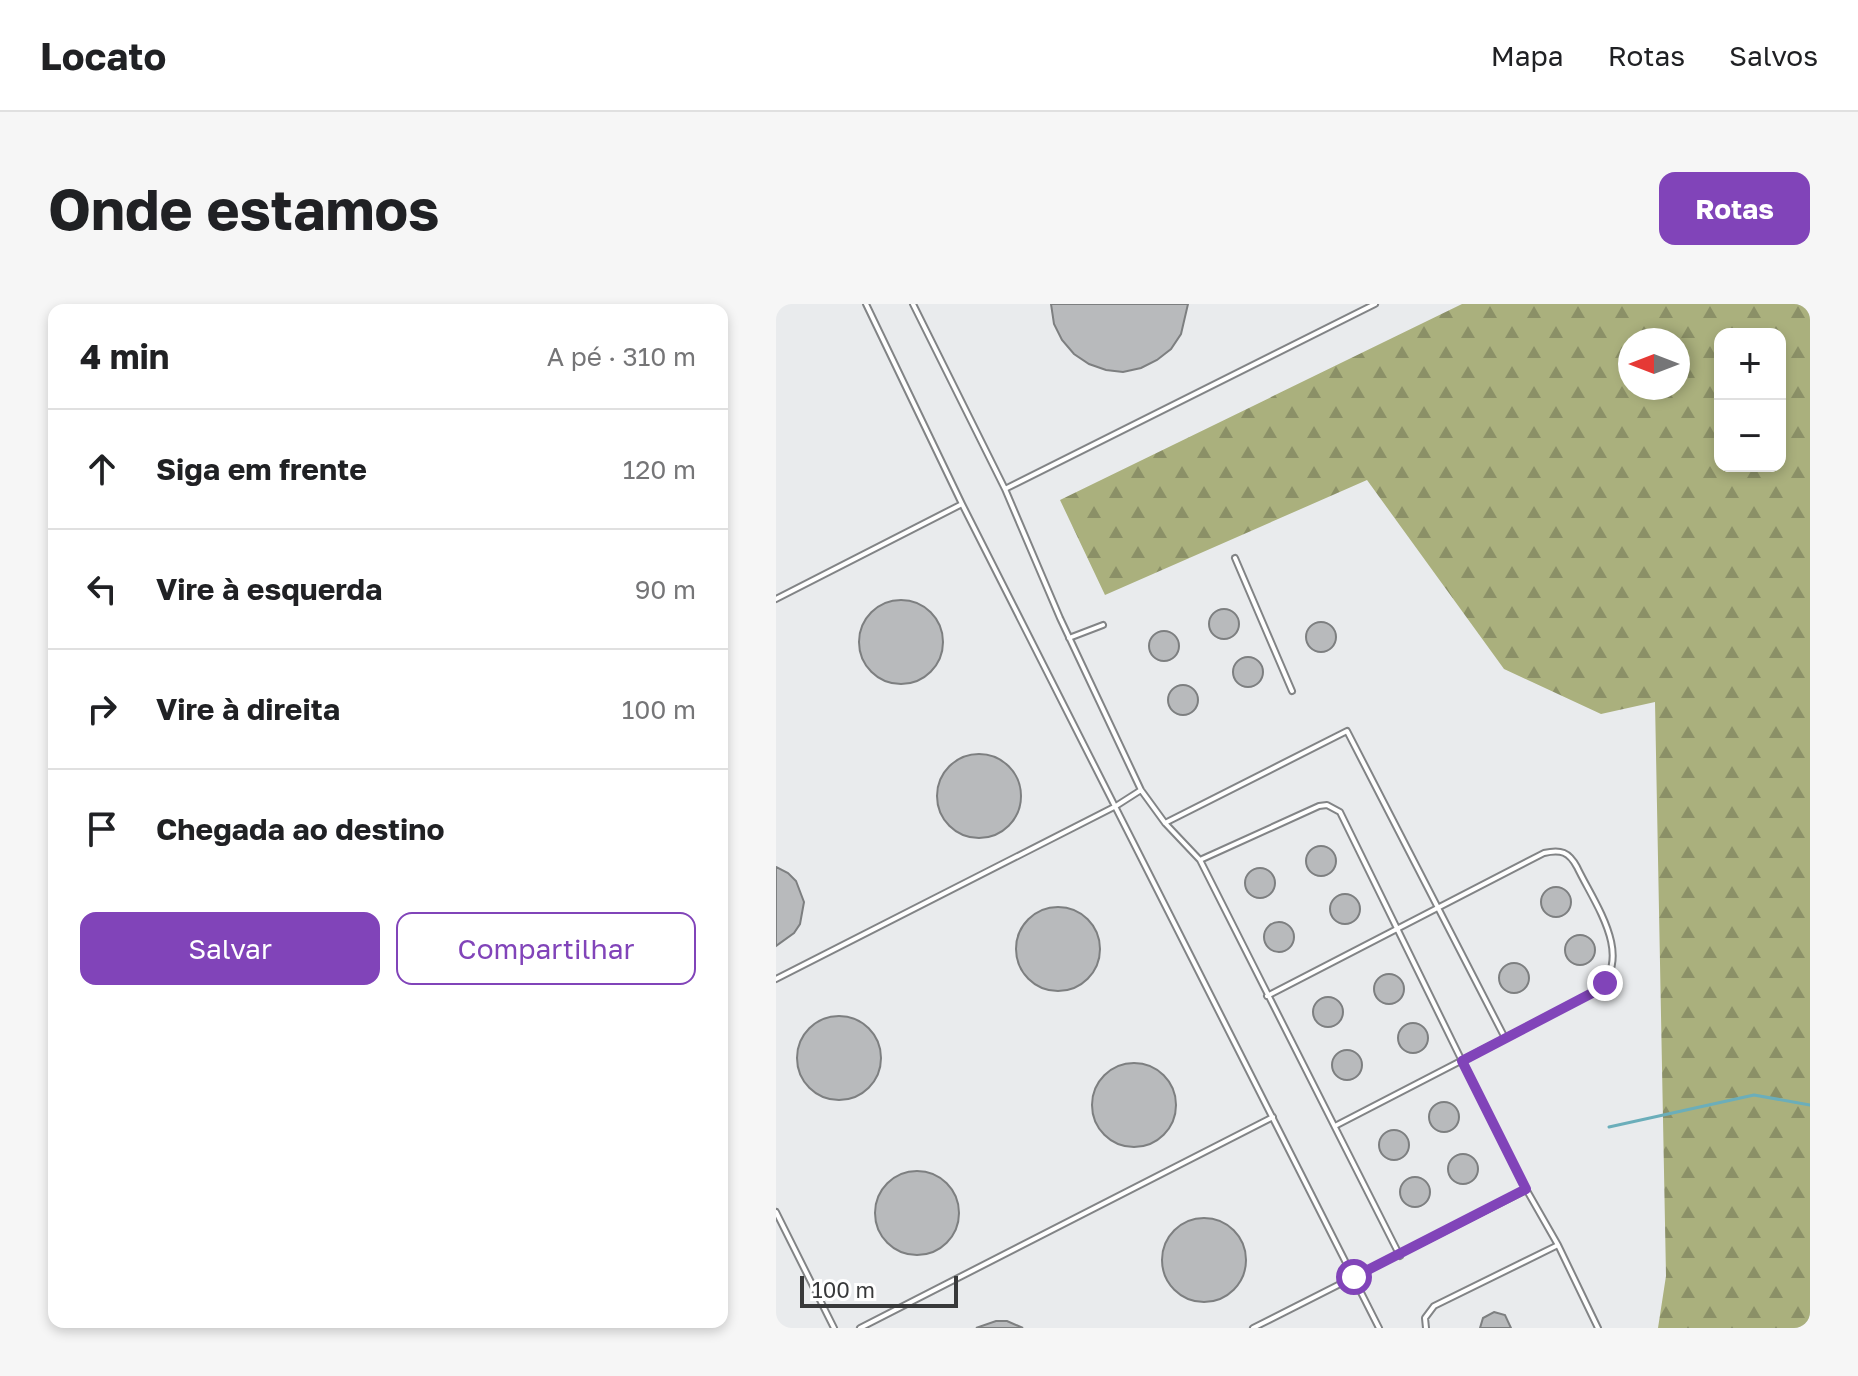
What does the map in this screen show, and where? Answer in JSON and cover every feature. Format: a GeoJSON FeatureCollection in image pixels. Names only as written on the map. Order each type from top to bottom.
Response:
{"type":"FeatureCollection","features":[{"type":"Feature","properties":{"kind":"lane"},"geometry":{"type":"LineString","coordinates":[[866,304],[962,504],[1379,1328]]}},
{"type":"Feature","properties":{"kind":"lane"},"geometry":{"type":"LineString","coordinates":[[913,304],[1005,489],[1069,638],[1141,790],[1165,823],[1200,860],[1400,1256]]}},
{"type":"Feature","properties":{"kind":"lane"},"geometry":{"type":"LineString","coordinates":[[1005,489],[1375,304]]}},
{"type":"Feature","properties":{"kind":"lane"},"geometry":{"type":"LineString","coordinates":[[776,599],[962,504]]}},
{"type":"Feature","properties":{"kind":"lane"},"geometry":{"type":"LineString","coordinates":[[1235,558],[1292,691]]}},
{"type":"Feature","properties":{"kind":"lane"},"geometry":{"type":"LineString","coordinates":[[1069,638],[1103,625]]}},
{"type":"Feature","properties":{"kind":"lane"},"geometry":{"type":"LineString","coordinates":[[1165,823],[1347,731],[1505,1038]]}},
{"type":"Feature","properties":{"kind":"lane"},"geometry":{"type":"LineString","coordinates":[[776,979],[1116,806],[1141,790]]}},
{"type":"Feature","properties":{"kind":"lane"},"geometry":{"type":"LineString","coordinates":[[1200,860],[1319,806],[1335,808],[1340,812],[1598,1328]]}},
{"type":"Feature","properties":{"kind":"lane"},"geometry":{"type":"LineString","coordinates":[[1267,996],[1544,853],[1563,851],[1571,856],[1577,867],[1611,937],[1612,971],[1605,983],[1596,991],[1335,1126]]}},
{"type":"Feature","properties":{"kind":"lane"},"geometry":{"type":"LineString","coordinates":[[860,1328],[1273,1117]]}},
{"type":"Feature","properties":{"kind":"lane"},"geometry":{"type":"LineString","coordinates":[[1253,1328],[1400,1256],[1526,1189]]}},
{"type":"Feature","properties":{"kind":"lane"},"geometry":{"type":"LineString","coordinates":[[776,1212],[834,1328]]}},
{"type":"Feature","properties":{"kind":"lane"},"geometry":{"type":"LineString","coordinates":[[1426,1328],[1425,1318],[1434,1306],[1558,1245]]}},
{"type":"Feature","properties":{"kind":"green space"},"geometry":{"type":"Polygon","coordinates":[[[1462,304],[1810,304],[1810,1328],[1658,1328],[1666,1276],[1655,702],[1601,714],[1504,669],[1367,480],[1105,595],[1060,500],[1462,304]]]}},
{"type":"Feature","properties":{"kind":"building"},"geometry":{"type":"Polygon","coordinates":[[[1051,304],[1188,304],[1181,334],[1171,349],[1141,368],[1123,372],[1089,364],[1074,354],[1054,324],[1051,304]]]}},
{"type":"Feature","properties":{"kind":"building"},"geometry":{"type":"Polygon","coordinates":[[[901,600],[917,603],[931,612],[940,626],[943,642],[940,658],[931,672],[917,681],[901,684],[885,681],[871,672],[862,658],[859,642],[862,626],[871,612],[885,603],[901,600]]]}},
{"type":"Feature","properties":{"kind":"building"},"geometry":{"type":"Polygon","coordinates":[[[1224,609],[1235,613],[1239,624],[1235,635],[1224,639],[1213,635],[1209,624],[1213,613],[1224,609]]]}},
{"type":"Feature","properties":{"kind":"building"},"geometry":{"type":"Polygon","coordinates":[[[1321,622],[1332,626],[1336,637],[1332,648],[1321,652],[1310,648],[1306,637],[1310,626],[1321,622]]]}},
{"type":"Feature","properties":{"kind":"building"},"geometry":{"type":"Polygon","coordinates":[[[1164,631],[1175,635],[1179,646],[1175,657],[1164,661],[1153,657],[1149,646],[1153,635],[1164,631]]]}},
{"type":"Feature","properties":{"kind":"building"},"geometry":{"type":"Polygon","coordinates":[[[1248,657],[1259,661],[1263,672],[1259,683],[1248,687],[1237,683],[1233,672],[1237,661],[1248,657]]]}},
{"type":"Feature","properties":{"kind":"building"},"geometry":{"type":"Polygon","coordinates":[[[1183,685],[1194,689],[1198,700],[1194,711],[1183,715],[1172,711],[1168,700],[1172,689],[1183,685]]]}},
{"type":"Feature","properties":{"kind":"building"},"geometry":{"type":"Polygon","coordinates":[[[979,754],[995,757],[1009,766],[1018,780],[1021,796],[1018,812],[1009,826],[995,835],[979,838],[963,835],[949,826],[940,812],[937,796],[940,780],[949,766],[963,757],[979,754]]]}},
{"type":"Feature","properties":{"kind":"building"},"geometry":{"type":"Polygon","coordinates":[[[1321,846],[1332,850],[1336,861],[1332,872],[1321,876],[1310,872],[1306,861],[1310,850],[1321,846]]]}},
{"type":"Feature","properties":{"kind":"building"},"geometry":{"type":"Polygon","coordinates":[[[776,867],[796,881],[804,902],[800,924],[794,933],[776,946],[776,867]]]}},
{"type":"Feature","properties":{"kind":"building"},"geometry":{"type":"Polygon","coordinates":[[[1260,868],[1271,872],[1275,883],[1271,894],[1260,898],[1249,894],[1245,883],[1249,872],[1260,868]]]}},
{"type":"Feature","properties":{"kind":"building"},"geometry":{"type":"Polygon","coordinates":[[[1556,887],[1567,891],[1571,902],[1567,913],[1556,917],[1545,913],[1541,902],[1545,891],[1556,887]]]}},
{"type":"Feature","properties":{"kind":"building"},"geometry":{"type":"Polygon","coordinates":[[[1345,894],[1356,898],[1360,909],[1356,920],[1345,924],[1334,920],[1330,909],[1334,898],[1345,894]]]}},
{"type":"Feature","properties":{"kind":"building"},"geometry":{"type":"Polygon","coordinates":[[[1058,907],[1074,910],[1088,919],[1097,933],[1100,949],[1097,965],[1088,979],[1074,988],[1058,991],[1042,988],[1028,979],[1019,965],[1016,949],[1019,933],[1028,919],[1042,910],[1058,907]]]}},
{"type":"Feature","properties":{"kind":"building"},"geometry":{"type":"Polygon","coordinates":[[[1279,922],[1290,926],[1294,937],[1290,948],[1279,952],[1268,948],[1264,937],[1268,926],[1279,922]]]}},
{"type":"Feature","properties":{"kind":"building"},"geometry":{"type":"Polygon","coordinates":[[[1580,935],[1591,939],[1595,950],[1591,961],[1580,965],[1569,961],[1565,950],[1569,939],[1580,935]]]}},
{"type":"Feature","properties":{"kind":"building"},"geometry":{"type":"Polygon","coordinates":[[[1514,963],[1525,967],[1529,978],[1525,989],[1514,993],[1503,989],[1499,978],[1503,967],[1514,963]]]}},
{"type":"Feature","properties":{"kind":"building"},"geometry":{"type":"Polygon","coordinates":[[[1389,974],[1400,978],[1404,989],[1400,1000],[1389,1004],[1378,1000],[1374,989],[1378,978],[1389,974]]]}},
{"type":"Feature","properties":{"kind":"building"},"geometry":{"type":"Polygon","coordinates":[[[1328,997],[1339,1001],[1343,1012],[1339,1023],[1328,1027],[1317,1023],[1313,1012],[1317,1001],[1328,997]]]}},
{"type":"Feature","properties":{"kind":"building"},"geometry":{"type":"Polygon","coordinates":[[[839,1016],[855,1019],[869,1028],[878,1042],[881,1058],[878,1074],[869,1088],[855,1097],[839,1100],[823,1097],[809,1088],[800,1074],[797,1058],[800,1042],[809,1028],[823,1019],[839,1016]]]}},
{"type":"Feature","properties":{"kind":"building"},"geometry":{"type":"Polygon","coordinates":[[[1413,1023],[1424,1027],[1428,1038],[1424,1049],[1413,1053],[1402,1049],[1398,1038],[1402,1027],[1413,1023]]]}},
{"type":"Feature","properties":{"kind":"building"},"geometry":{"type":"Polygon","coordinates":[[[1347,1050],[1358,1054],[1362,1065],[1358,1076],[1347,1080],[1336,1076],[1332,1065],[1336,1054],[1347,1050]]]}},
{"type":"Feature","properties":{"kind":"building"},"geometry":{"type":"Polygon","coordinates":[[[1134,1063],[1150,1066],[1164,1075],[1173,1089],[1176,1105],[1173,1121],[1164,1135],[1150,1144],[1134,1147],[1118,1144],[1104,1135],[1095,1121],[1092,1105],[1095,1089],[1104,1075],[1118,1066],[1134,1063]]]}},
{"type":"Feature","properties":{"kind":"building"},"geometry":{"type":"Polygon","coordinates":[[[1444,1102],[1455,1106],[1459,1117],[1455,1128],[1444,1132],[1433,1128],[1429,1117],[1433,1106],[1444,1102]]]}},
{"type":"Feature","properties":{"kind":"building"},"geometry":{"type":"Polygon","coordinates":[[[1394,1130],[1405,1134],[1409,1145],[1405,1156],[1394,1160],[1383,1156],[1379,1145],[1383,1134],[1394,1130]]]}},
{"type":"Feature","properties":{"kind":"building"},"geometry":{"type":"Polygon","coordinates":[[[1463,1154],[1474,1158],[1478,1169],[1474,1180],[1463,1184],[1452,1180],[1448,1169],[1452,1158],[1463,1154]]]}},
{"type":"Feature","properties":{"kind":"building"},"geometry":{"type":"Polygon","coordinates":[[[917,1171],[933,1174],[947,1183],[956,1197],[959,1213],[956,1229],[947,1243],[933,1252],[917,1255],[901,1252],[887,1243],[878,1229],[875,1213],[878,1197],[887,1183],[901,1174],[917,1171]]]}},
{"type":"Feature","properties":{"kind":"building"},"geometry":{"type":"Polygon","coordinates":[[[1415,1177],[1426,1181],[1430,1192],[1426,1203],[1415,1207],[1404,1203],[1400,1192],[1404,1181],[1415,1177]]]}},
{"type":"Feature","properties":{"kind":"building"},"geometry":{"type":"Polygon","coordinates":[[[1204,1218],[1220,1221],[1234,1230],[1243,1244],[1246,1260],[1243,1276],[1234,1290],[1220,1299],[1204,1302],[1188,1299],[1174,1290],[1165,1276],[1162,1260],[1165,1244],[1174,1230],[1188,1221],[1204,1218]]]}},
{"type":"Feature","properties":{"kind":"building"},"geometry":{"type":"Polygon","coordinates":[[[1494,1312],[1505,1315],[1511,1328],[1480,1328],[1483,1318],[1494,1312]]]}},
{"type":"Feature","properties":{"kind":"building"},"geometry":{"type":"Polygon","coordinates":[[[996,1321],[1007,1321],[1023,1328],[976,1328],[996,1321]]]}},
{"type":"Feature","properties":{"kind":"waterway"},"geometry":{"type":"LineString","coordinates":[[1609,1127],[1754,1095],[1810,1105]]}},
{"type":"Feature","properties":{"kind":"route"},"geometry":{"type":"LineString","coordinates":[[1354,1277],[1526,1189],[1462,1061],[1596,991],[1605,983]]}}]}
